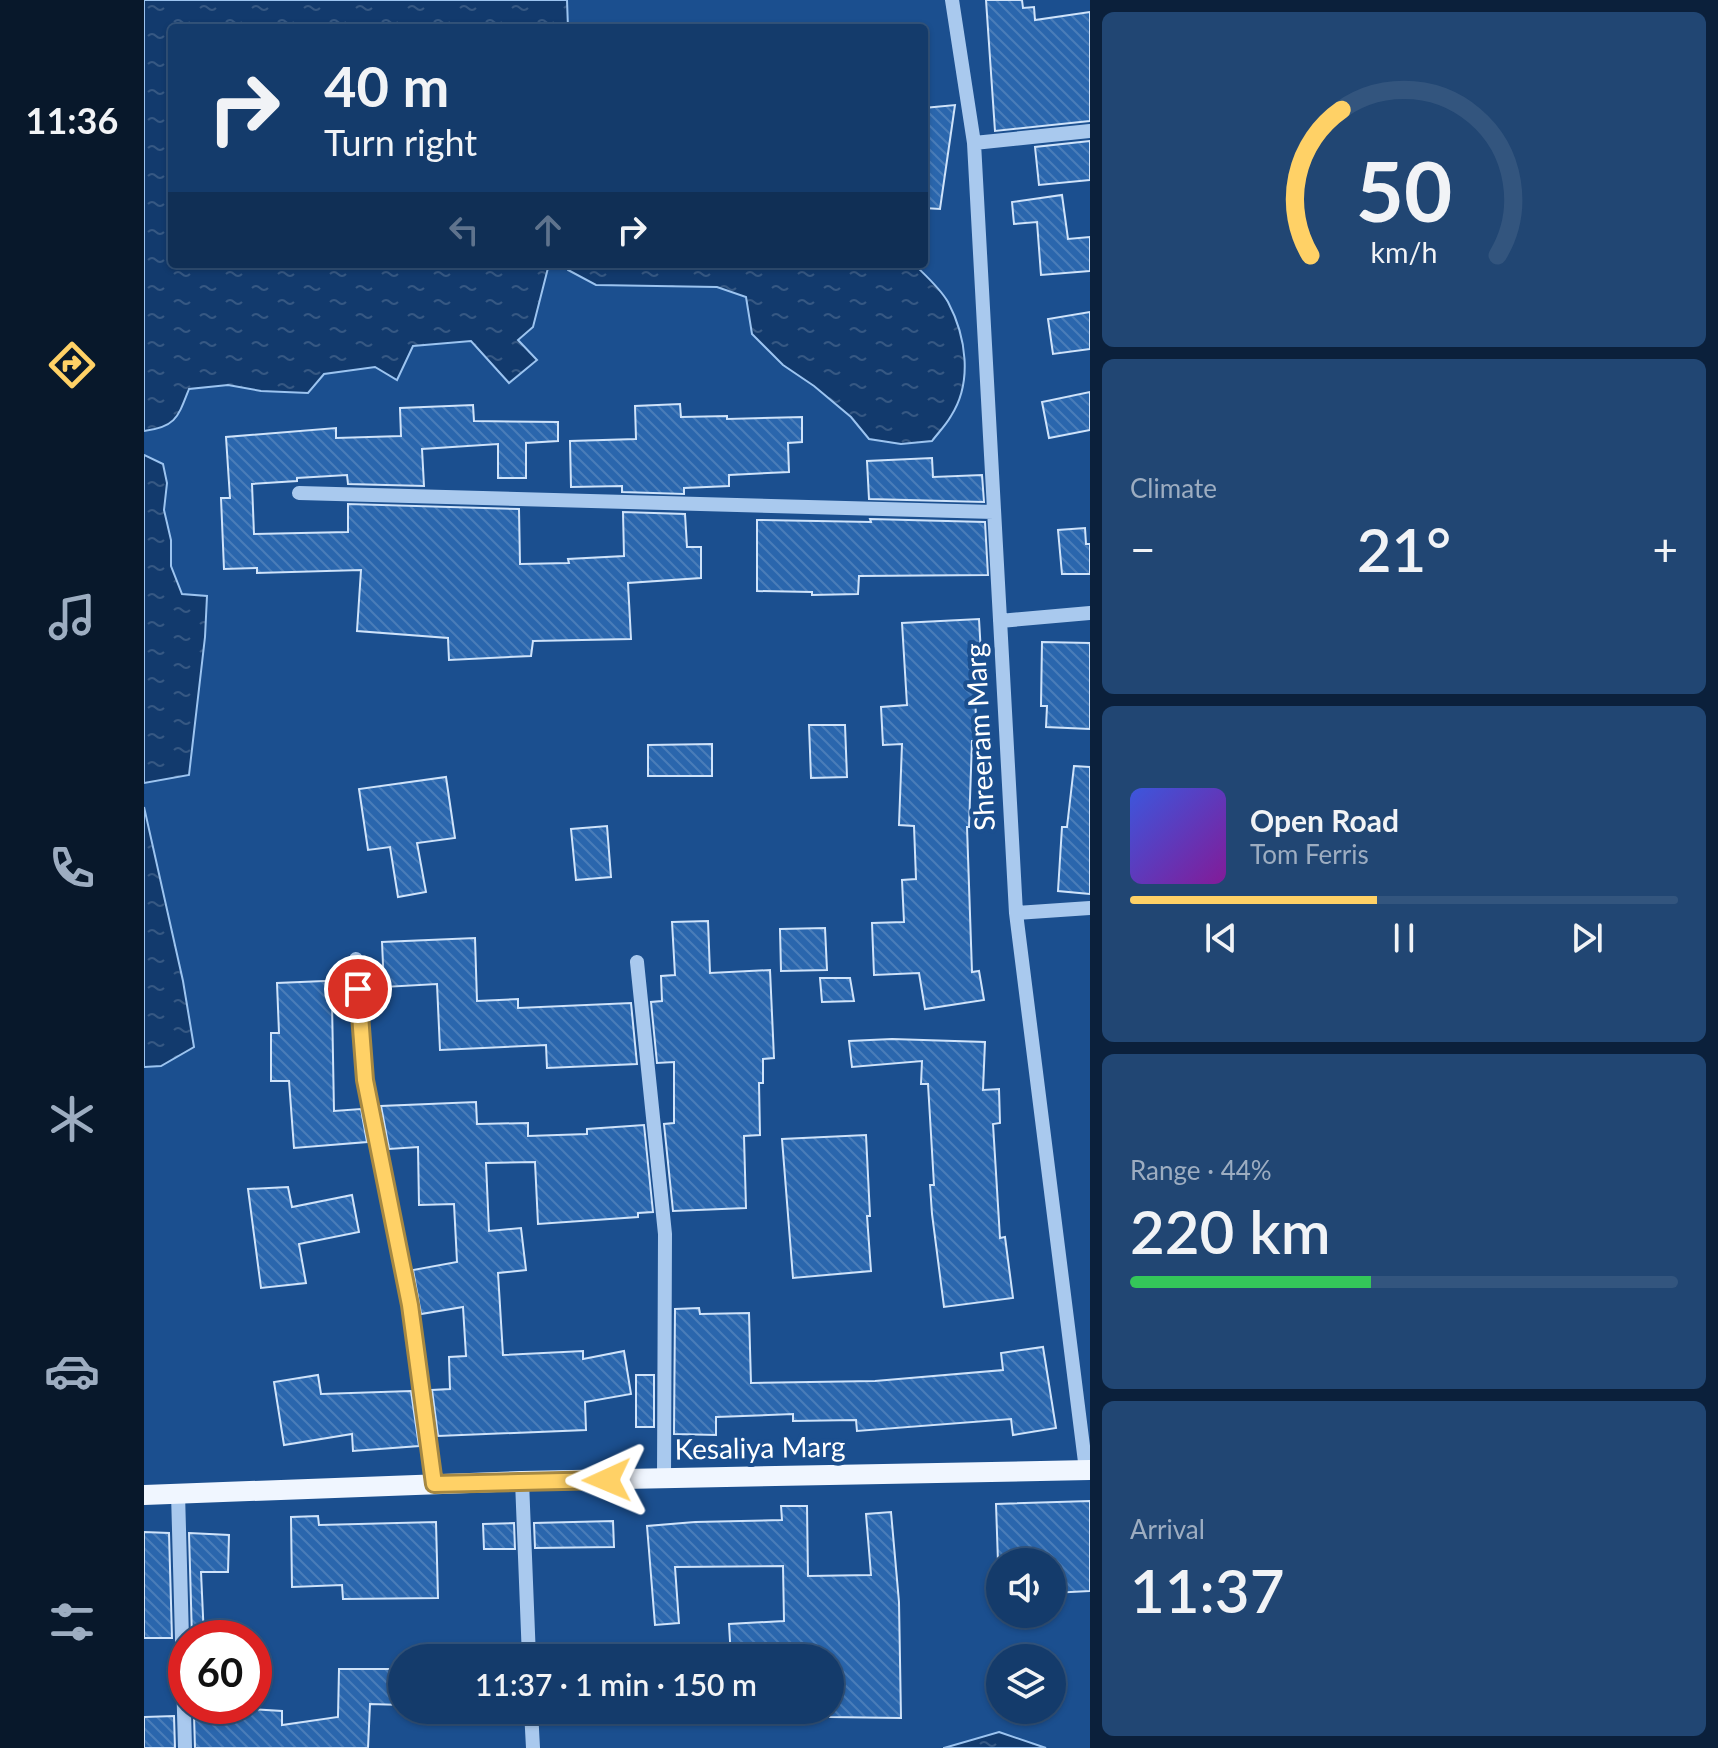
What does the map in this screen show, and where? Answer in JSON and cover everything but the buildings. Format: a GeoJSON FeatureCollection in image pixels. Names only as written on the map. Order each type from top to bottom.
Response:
{"type":"FeatureCollection","features":[{"type":"Feature","properties":{"kind":"main road","name":"Kesaliya Marg"},"geometry":{"type":"LineString","coordinates":[[144,1495],[522,1481],[1088,1470]]}},
{"type":"Feature","properties":{"kind":"street","name":"Shreeram Marg"},"geometry":{"type":"LineString","coordinates":[[952,0],[974,143],[1016,913],[1088,1470]]}},
{"type":"Feature","properties":{"kind":"street"},"geometry":{"type":"LineString","coordinates":[[974,143],[1090,131]]}},
{"type":"Feature","properties":{"kind":"street"},"geometry":{"type":"LineString","coordinates":[[299,493],[994,512]]}},
{"type":"Feature","properties":{"kind":"street"},"geometry":{"type":"LineString","coordinates":[[1000,621],[1090,613]]}},
{"type":"Feature","properties":{"kind":"street"},"geometry":{"type":"LineString","coordinates":[[1016,913],[1090,908]]}},
{"type":"Feature","properties":{"kind":"street"},"geometry":{"type":"LineString","coordinates":[[356,959],[365,1080],[410,1305],[434,1484]]}},
{"type":"Feature","properties":{"kind":"street"},"geometry":{"type":"LineString","coordinates":[[637,962],[665,1234],[664,1478]]}},
{"type":"Feature","properties":{"kind":"street"},"geometry":{"type":"LineString","coordinates":[[522,1481],[528,1644]]}},
{"type":"Feature","properties":{"kind":"street"},"geometry":{"type":"LineString","coordinates":[[178,1493],[185,1748]]}},
{"type":"Feature","properties":{"kind":"street"},"geometry":{"type":"LineString","coordinates":[[532,1724],[533,1748]]}},
{"type":"Feature","properties":{"kind":"water"},"geometry":{"type":"Polygon","coordinates":[[[144,0],[567,0],[568,24],[168,24],[168,268],[548,268],[533,327],[518,340],[537,360],[509,383],[471,341],[413,346],[397,380],[375,367],[324,374],[308,393],[261,391],[228,385],[189,389],[174,419],[163,427],[144,431],[144,0]]]}},
{"type":"Feature","properties":{"kind":"water"},"geometry":{"type":"Polygon","coordinates":[[[918,268],[945,297],[959,329],[964,374],[958,403],[932,441],[901,444],[869,439],[851,417],[783,365],[752,334],[746,297],[717,287],[596,285],[568,270],[918,268]]]}},
{"type":"Feature","properties":{"kind":"water"},"geometry":{"type":"Polygon","coordinates":[[[144,455],[163,464],[167,483],[164,510],[171,540],[171,566],[182,594],[207,596],[189,775],[144,783],[144,455]]]}},
{"type":"Feature","properties":{"kind":"water"},"geometry":{"type":"Polygon","coordinates":[[[144,807],[183,981],[194,1047],[161,1066],[144,1067],[144,807]]]}},
{"type":"Feature","properties":{"kind":"water"},"geometry":{"type":"Polygon","coordinates":[[[999,1732],[1046,1748],[944,1748],[999,1732]]]}},
{"type":"Feature","properties":{"kind":"route"},"geometry":{"type":"LineString","coordinates":[[358,989],[365,1080],[410,1305],[434,1484],[607,1480]]}}]}
